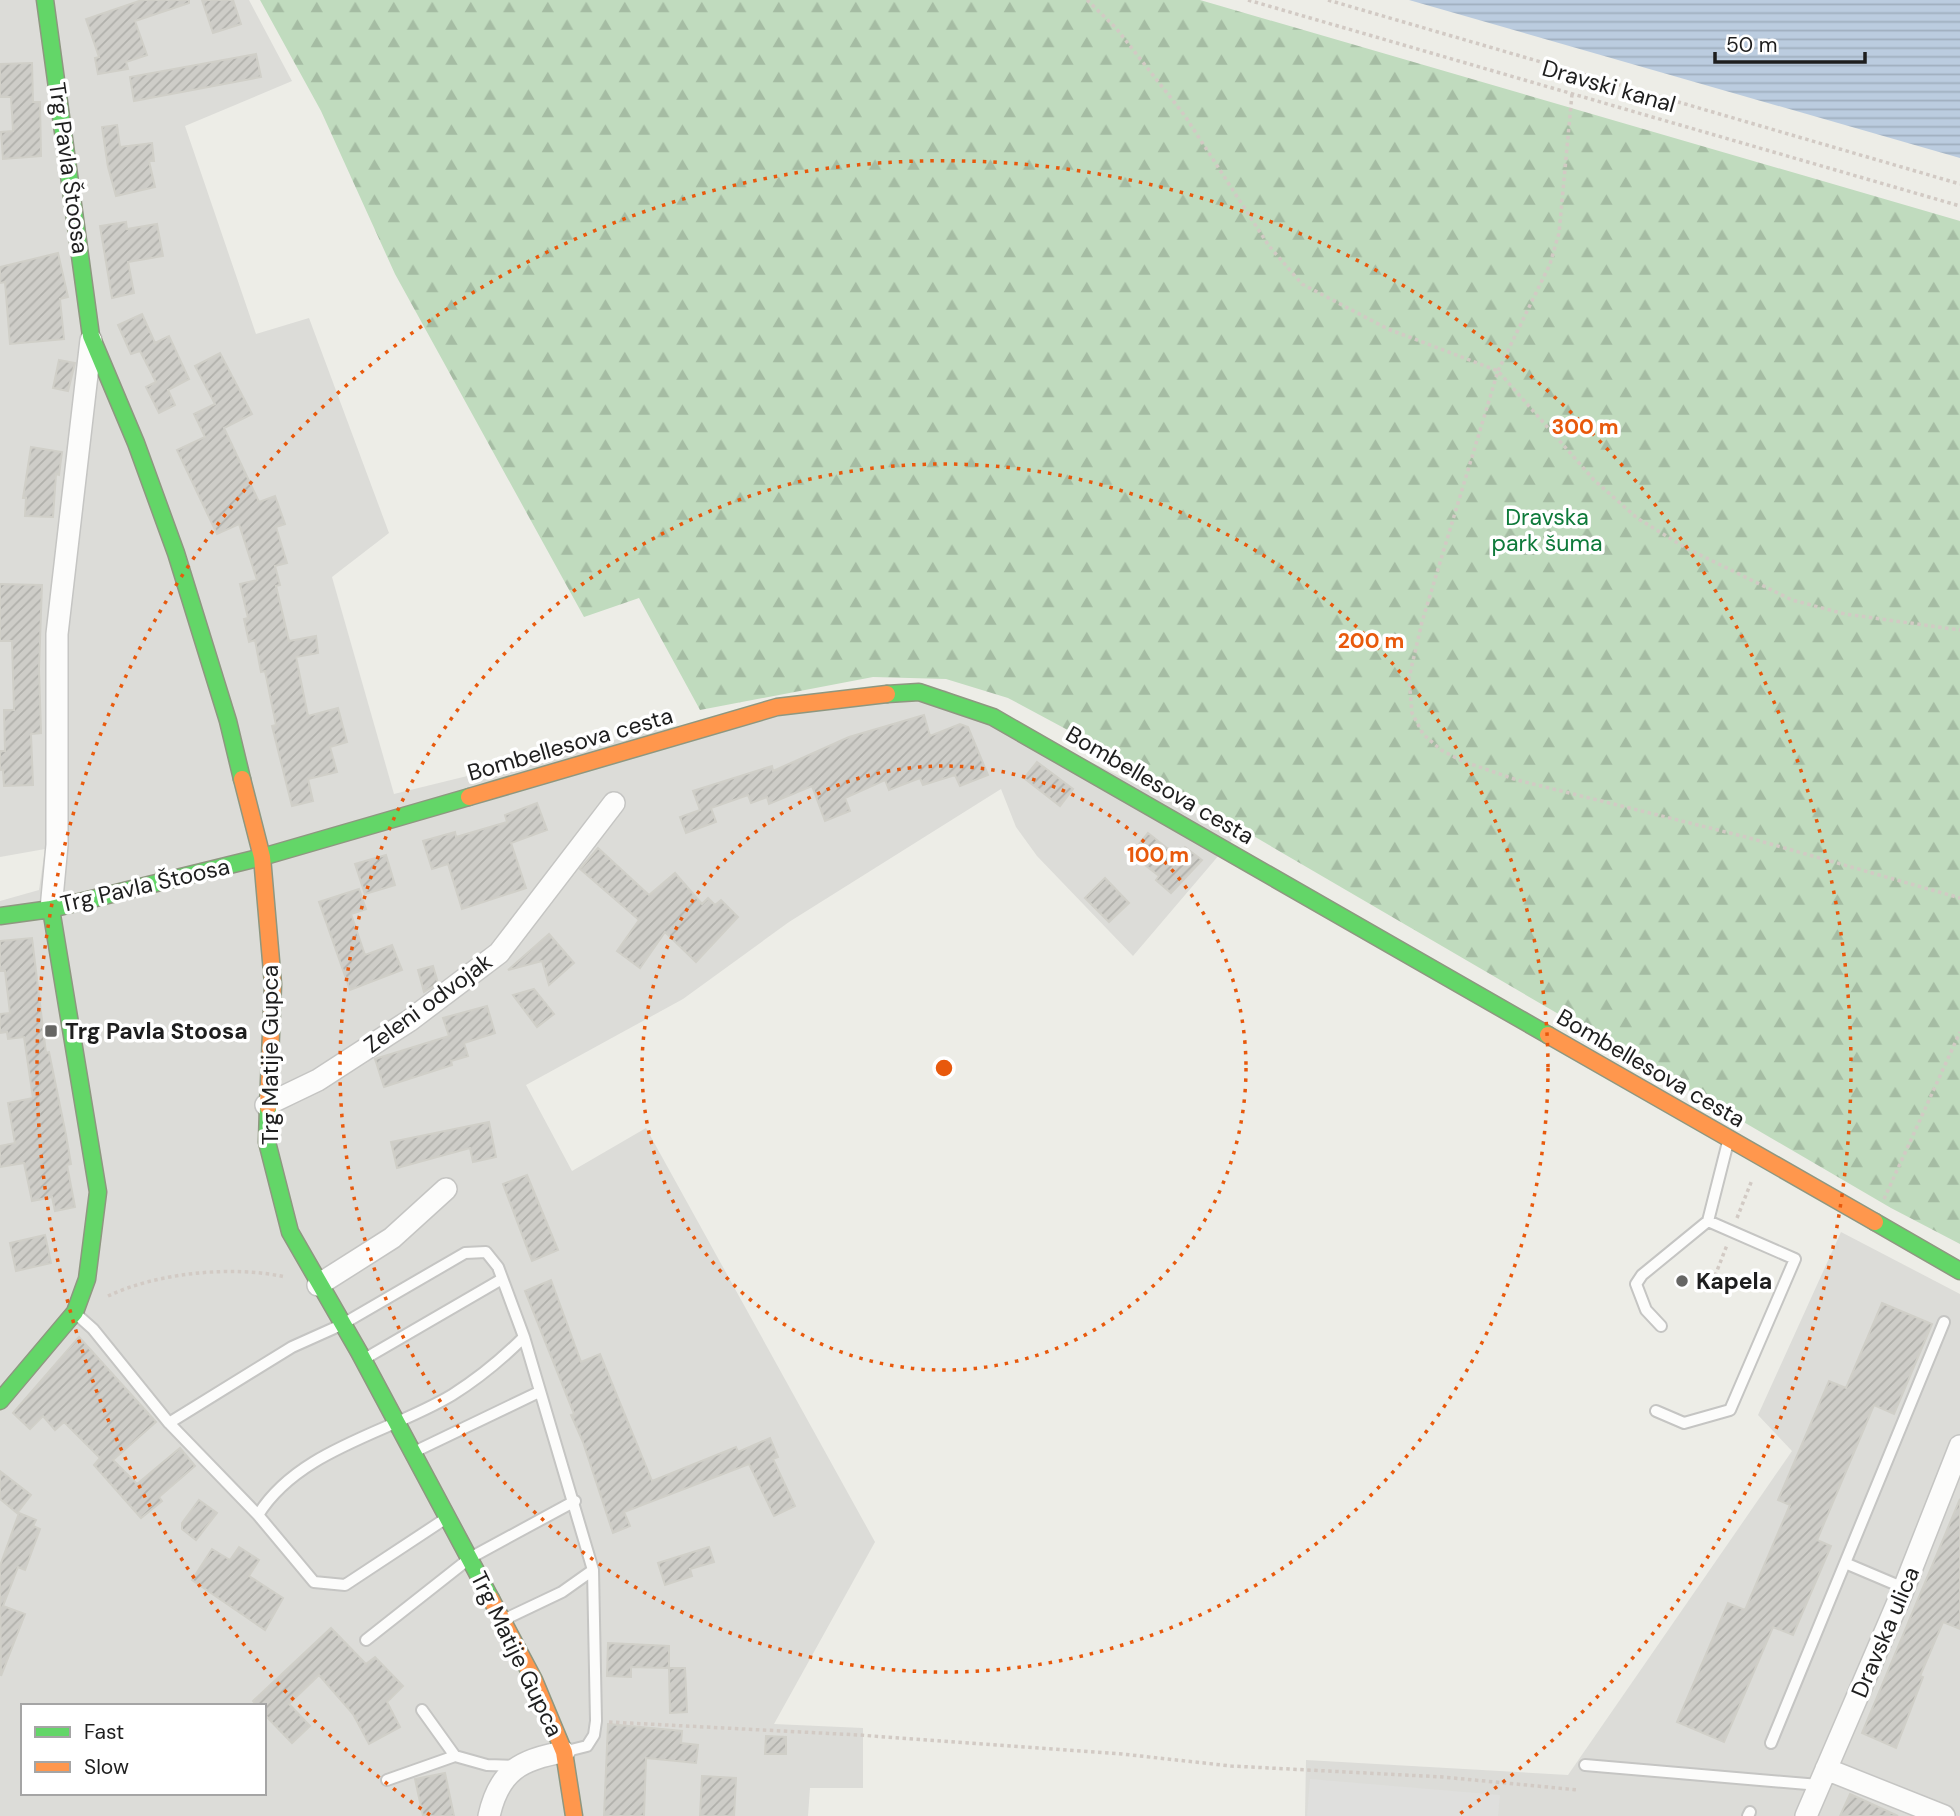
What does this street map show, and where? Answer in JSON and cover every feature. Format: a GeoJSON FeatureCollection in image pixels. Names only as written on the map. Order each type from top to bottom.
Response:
{"type":"FeatureCollection","features":[{"type":"Feature","properties":{"kind":"street","name":"Trg Pavla Štoosa"},"geometry":{"type":"LineString","coordinates":[[45,0],[91,337],[57,634],[57,845],[51,909],[262,857],[228,721],[176,553],[136,443],[91,337]]}},
{"type":"Feature","properties":{"kind":"street","name":"Bombellesova cesta"},"geometry":{"type":"LineString","coordinates":[[262,857],[777,707],[853,696],[919,692],[993,717],[1960,1271]]}},
{"type":"Feature","properties":{"kind":"street","name":"Zeleni odvojak"},"geometry":{"type":"LineString","coordinates":[[266,1105],[318,1080],[397,1028],[499,953],[614,803]]}},
{"type":"Feature","properties":{"kind":"street","name":"Trg Matije Gupca"},"geometry":{"type":"LineString","coordinates":[[262,857],[273,984],[266,1105],[267,1142],[290,1232],[318,1285],[363,1359],[534,1680],[564,1752],[574,1816]]}},
{"type":"Feature","properties":{"kind":"street"},"geometry":{"type":"LineString","coordinates":[[0,916],[51,909],[98,1192],[87,1279],[75,1312],[0,1401]]}},
{"type":"Feature","properties":{"kind":"street"},"geometry":{"type":"LineString","coordinates":[[318,1285],[392,1238],[446,1189]]}},
{"type":"Feature","properties":{"kind":"street","name":"Dravska ulica"},"geometry":{"type":"LineString","coordinates":[[1806,1816],[1904,1588],[1960,1446]]}},
{"type":"Feature","properties":{"kind":"street","name":"Trg Matije Gupca"},"geometry":{"type":"LineString","coordinates":[[515,1766],[542,1755],[564,1752]]}},
{"type":"Feature","properties":{"kind":"street"},"geometry":{"type":"LineString","coordinates":[[489,1816],[501,1783],[515,1766]]}},
{"type":"Feature","properties":{"kind":"street"},"geometry":{"type":"LineString","coordinates":[[1822,1777],[1944,1816]]}},
{"type":"Feature","properties":{"kind":"lane"},"geometry":{"type":"LineString","coordinates":[[1661,1326],[1646,1310],[1636,1284],[1642,1275],[1708,1221],[1729,1139]]}},
{"type":"Feature","properties":{"kind":"lane"},"geometry":{"type":"LineString","coordinates":[[1656,1411],[1684,1423],[1730,1409],[1795,1259],[1708,1221]]}},
{"type":"Feature","properties":{"kind":"lane","name":"Trg Matije Gupca"},"geometry":{"type":"LineString","coordinates":[[169,1423],[292,1347],[341,1325],[465,1253],[486,1252],[498,1267],[524,1337],[575,1501],[593,1570],[594,1735],[587,1746],[564,1752]]}},
{"type":"Feature","properties":{"kind":"lane"},"geometry":{"type":"LineString","coordinates":[[363,1359],[502,1279]]}},
{"type":"Feature","properties":{"kind":"lane"},"geometry":{"type":"LineString","coordinates":[[75,1312],[93,1329],[169,1423],[258,1515],[314,1582],[345,1585],[447,1517]]}},
{"type":"Feature","properties":{"kind":"lane"},"geometry":{"type":"LineString","coordinates":[[1771,1744],[1944,1321]]}},
{"type":"Feature","properties":{"kind":"lane"},"geometry":{"type":"LineString","coordinates":[[258,1515],[278,1488],[301,1469],[452,1395],[498,1363],[524,1337]]}},
{"type":"Feature","properties":{"kind":"lane"},"geometry":{"type":"LineString","coordinates":[[412,1453],[539,1392]]}},
{"type":"Feature","properties":{"kind":"lane","name":"Trg Matije Gupca"},"geometry":{"type":"LineString","coordinates":[[366,1640],[470,1558],[575,1501]]}},
{"type":"Feature","properties":{"kind":"lane"},"geometry":{"type":"LineString","coordinates":[[1845,1563],[1904,1588]]}},
{"type":"Feature","properties":{"kind":"lane"},"geometry":{"type":"LineString","coordinates":[[503,1619],[562,1592],[593,1570]]}},
{"type":"Feature","properties":{"kind":"lane"},"geometry":{"type":"LineString","coordinates":[[422,1710],[455,1756]]}},
{"type":"Feature","properties":{"kind":"lane"},"geometry":{"type":"LineString","coordinates":[[387,1780],[455,1756],[488,1765],[515,1766]]}},
{"type":"Feature","properties":{"kind":"lane"},"geometry":{"type":"LineString","coordinates":[[1585,1765],[1822,1777]]}},
{"type":"Feature","properties":{"kind":"path"},"geometry":{"type":"LineString","coordinates":[[1087,0],[1116,28],[1185,116],[1269,246],[1302,284],[1388,329],[1498,371],[1594,480],[1637,518],[1686,548],[1792,600],[1845,614],[1960,630]]}},
{"type":"Feature","properties":{"kind":"path","name":"Dravski kanal"},"geometry":{"type":"LineString","coordinates":[[1248,0],[1960,206]]}},
{"type":"Feature","properties":{"kind":"path"},"geometry":{"type":"LineString","coordinates":[[1328,0],[1960,184]]}},
{"type":"Feature","properties":{"kind":"path"},"geometry":{"type":"LineString","coordinates":[[1572,94],[1559,233],[1550,264],[1498,371],[1422,622],[1409,678],[1412,713],[1423,734],[1441,750],[1462,761],[1517,780],[1746,837],[1960,898]]}},
{"type":"Feature","properties":{"kind":"path"},"geometry":{"type":"LineString","coordinates":[[1874,1220],[1960,1032]]}},
{"type":"Feature","properties":{"kind":"path"},"geometry":{"type":"LineString","coordinates":[[75,1312],[132,1284],[174,1276],[267,1273],[318,1285]]}},
{"type":"Feature","properties":{"kind":"path"},"geometry":{"type":"LineString","coordinates":[[596,1721],[859,1735],[1122,1754],[1231,1766],[1443,1777],[1578,1790]]}},
{"type":"Feature","properties":{"kind":"shaded area"},"geometry":{"type":"Polygon","coordinates":[[[0,0],[249,0],[292,81],[185,126],[256,334],[309,318],[389,533],[332,577],[394,794],[654,730],[945,690],[1237,834],[1133,956],[1037,856],[1016,827],[1001,789],[789,922],[683,999],[526,1085],[572,1171],[646,1128],[875,1542],[774,1724],[863,1728],[863,1788],[810,1788],[808,1816],[0,1816],[0,901],[39,890],[45,849],[0,857],[0,0]]]}},
{"type":"Feature","properties":{"kind":"shaded area"},"geometry":{"type":"Polygon","coordinates":[[[1841,1232],[1960,1294],[1960,1816],[1305,1816],[1306,1760],[1568,1775],[1792,1451],[1758,1415],[1841,1232]]]}},
{"type":"Feature","properties":{"kind":"shaded area"},"geometry":{"type":"Polygon","coordinates":[[[1310,1779],[1500,1795],[1498,1816],[1307,1816],[1310,1779]]]}},
{"type":"Feature","properties":{"kind":"green space","name":"Dravska park šuma"},"geometry":{"type":"Polygon","coordinates":[[[260,0],[1200,0],[1960,221],[1960,1244],[1891,1208],[1118,757],[1008,698],[946,679],[873,677],[700,710],[639,598],[584,617],[395,274],[321,111],[260,0]]]}},
{"type":"Feature","properties":{"kind":"water"},"geometry":{"type":"Polygon","coordinates":[[[1409,0],[1960,0],[1960,158],[1409,0]]]}},
{"type":"Feature","properties":{"kind":"building"},"geometry":{"type":"Polygon","coordinates":[[[142,0],[189,0],[189,3],[135,21],[147,55],[126,62],[128,69],[98,74],[95,58],[99,57],[86,19],[142,0]]]}},
{"type":"Feature","properties":{"kind":"building"},"geometry":{"type":"Polygon","coordinates":[[[202,0],[233,0],[241,24],[213,33],[202,0]]]}},
{"type":"Feature","properties":{"kind":"building"},"geometry":{"type":"Polygon","coordinates":[[[256,54],[261,77],[134,101],[130,77],[256,54]]]}},
{"type":"Feature","properties":{"kind":"building"},"geometry":{"type":"Polygon","coordinates":[[[32,63],[33,102],[40,102],[41,156],[3,159],[1,132],[13,131],[11,97],[0,97],[0,64],[32,63]]]}},
{"type":"Feature","properties":{"kind":"building"},"geometry":{"type":"Polygon","coordinates":[[[117,125],[120,147],[152,143],[154,161],[149,161],[155,187],[116,196],[102,127],[117,125]]]}},
{"type":"Feature","properties":{"kind":"building"},"geometry":{"type":"Polygon","coordinates":[[[126,222],[127,229],[157,224],[163,256],[128,262],[134,293],[112,298],[100,226],[126,222]]]}},
{"type":"Feature","properties":{"kind":"building"},"geometry":{"type":"Polygon","coordinates":[[[58,253],[68,297],[60,299],[64,339],[10,344],[5,282],[0,283],[0,267],[58,253]]]}},
{"type":"Feature","properties":{"kind":"building"},"geometry":{"type":"Polygon","coordinates":[[[142,314],[155,343],[169,336],[189,379],[168,390],[175,405],[159,413],[146,387],[156,382],[140,351],[131,354],[118,325],[142,314]]]}},
{"type":"Feature","properties":{"kind":"building"},"geometry":{"type":"Polygon","coordinates":[[[220,353],[252,414],[224,428],[259,502],[275,496],[285,524],[276,527],[287,563],[275,566],[280,585],[276,586],[289,641],[316,636],[318,653],[296,657],[308,716],[338,708],[347,742],[330,747],[337,772],[308,779],[313,801],[292,806],[272,726],[276,725],[265,671],[261,672],[255,640],[249,642],[244,619],[248,618],[240,584],[257,580],[239,524],[217,534],[177,450],[205,437],[194,414],[215,404],[195,366],[220,353]]]}},
{"type":"Feature","properties":{"kind":"building"},"geometry":{"type":"Polygon","coordinates":[[[59,360],[75,363],[68,391],[53,388],[59,360]]]}},
{"type":"Feature","properties":{"kind":"building"},"geometry":{"type":"Polygon","coordinates":[[[31,447],[62,452],[59,475],[56,474],[53,517],[25,516],[26,498],[23,498],[31,447]]]}},
{"type":"Feature","properties":{"kind":"building"},"geometry":{"type":"Polygon","coordinates":[[[0,584],[42,585],[39,669],[41,733],[31,734],[33,785],[4,786],[3,770],[0,770],[0,751],[5,751],[4,710],[14,710],[12,641],[0,641],[0,584]]]}},
{"type":"Feature","properties":{"kind":"building"},"geometry":{"type":"Polygon","coordinates":[[[924,715],[930,736],[960,724],[968,727],[988,775],[960,786],[955,775],[923,785],[920,778],[889,790],[885,780],[845,798],[850,811],[825,821],[812,786],[769,804],[767,797],[751,803],[748,795],[711,808],[716,822],[686,833],[680,817],[700,810],[693,791],[772,766],[773,771],[849,737],[924,715]]]}},
{"type":"Feature","properties":{"kind":"building"},"geometry":{"type":"Polygon","coordinates":[[[1037,762],[1073,789],[1060,806],[1024,778],[1037,762]]]}},
{"type":"Feature","properties":{"kind":"building"},"geometry":{"type":"Polygon","coordinates":[[[537,803],[547,830],[511,843],[526,888],[462,909],[448,864],[432,869],[423,841],[455,832],[456,837],[507,822],[505,815],[537,803]]]}},
{"type":"Feature","properties":{"kind":"building"},"geometry":{"type":"Polygon","coordinates":[[[1148,833],[1177,856],[1185,847],[1202,860],[1171,893],[1156,880],[1159,876],[1131,854],[1148,833]]]}},
{"type":"Feature","properties":{"kind":"building"},"geometry":{"type":"Polygon","coordinates":[[[598,848],[649,895],[675,873],[702,904],[708,898],[715,905],[721,900],[738,917],[696,962],[665,932],[640,968],[617,951],[639,920],[580,869],[598,848]]]}},
{"type":"Feature","properties":{"kind":"building"},"geometry":{"type":"Polygon","coordinates":[[[386,855],[395,885],[365,894],[355,864],[386,855]]]}},
{"type":"Feature","properties":{"kind":"building"},"geometry":{"type":"Polygon","coordinates":[[[1105,878],[1129,903],[1109,922],[1085,898],[1105,878]]]}},
{"type":"Feature","properties":{"kind":"building"},"geometry":{"type":"Polygon","coordinates":[[[359,889],[366,909],[351,914],[365,955],[392,945],[402,970],[350,990],[319,902],[359,889]]]}},
{"type":"Feature","properties":{"kind":"building"},"geometry":{"type":"Polygon","coordinates":[[[549,934],[574,963],[549,985],[542,961],[508,970],[549,934]]]}},
{"type":"Feature","properties":{"kind":"building"},"geometry":{"type":"Polygon","coordinates":[[[32,938],[46,1053],[49,1052],[66,1135],[71,1164],[67,1165],[75,1207],[55,1211],[52,1197],[32,1201],[24,1163],[0,1167],[0,1146],[15,1143],[8,1103],[33,1098],[24,1037],[8,1039],[7,1032],[0,1033],[0,1014],[10,1013],[5,971],[0,971],[0,941],[32,938]]]}},
{"type":"Feature","properties":{"kind":"building"},"geometry":{"type":"Polygon","coordinates":[[[433,966],[438,983],[424,992],[418,970],[433,966]]]}},
{"type":"Feature","properties":{"kind":"building"},"geometry":{"type":"Polygon","coordinates":[[[534,989],[554,1014],[537,1027],[513,995],[534,989]]]}},
{"type":"Feature","properties":{"kind":"building"},"geometry":{"type":"Polygon","coordinates":[[[487,1006],[495,1033],[464,1043],[468,1056],[451,1061],[452,1065],[384,1087],[375,1059],[449,1036],[443,1018],[487,1006]]]}},
{"type":"Feature","properties":{"kind":"building"},"geometry":{"type":"Polygon","coordinates":[[[489,1122],[496,1157],[473,1162],[470,1148],[397,1168],[391,1142],[489,1122]]]}},
{"type":"Feature","properties":{"kind":"building"},"geometry":{"type":"Polygon","coordinates":[[[527,1175],[558,1250],[532,1261],[503,1184],[527,1175]]]}},
{"type":"Feature","properties":{"kind":"building"},"geometry":{"type":"Polygon","coordinates":[[[45,1235],[51,1263],[16,1271],[10,1243],[45,1235]]]}},
{"type":"Feature","properties":{"kind":"building"},"geometry":{"type":"Polygon","coordinates":[[[551,1280],[581,1362],[600,1354],[652,1481],[736,1447],[738,1452],[770,1438],[778,1457],[773,1459],[795,1506],[774,1516],[749,1464],[624,1512],[630,1526],[613,1533],[583,1442],[571,1415],[574,1414],[525,1291],[551,1280]]]}},
{"type":"Feature","properties":{"kind":"building"},"geometry":{"type":"Polygon","coordinates":[[[1882,1303],[1932,1324],[1894,1414],[1874,1405],[1817,1540],[1831,1546],[1793,1635],[1773,1627],[1724,1742],[1677,1722],[1728,1603],[1745,1610],[1790,1505],[1778,1500],[1829,1381],[1846,1388],[1882,1303]]]}},
{"type":"Feature","properties":{"kind":"building"},"geometry":{"type":"Polygon","coordinates":[[[79,1337],[156,1422],[113,1460],[137,1484],[180,1448],[195,1466],[159,1497],[162,1501],[141,1518],[94,1465],[100,1458],[64,1422],[55,1430],[43,1416],[30,1429],[13,1413],[79,1337]]]}},
{"type":"Feature","properties":{"kind":"building"},"geometry":{"type":"Polygon","coordinates":[[[0,1471],[31,1495],[17,1513],[0,1499],[0,1471]]]}},
{"type":"Feature","properties":{"kind":"building"},"geometry":{"type":"Polygon","coordinates":[[[1960,1499],[1960,1629],[1943,1622],[1920,1676],[1923,1677],[1896,1748],[1862,1733],[1960,1499]]]}},
{"type":"Feature","properties":{"kind":"building"},"geometry":{"type":"Polygon","coordinates":[[[199,1500],[217,1513],[196,1540],[182,1529],[182,1523],[199,1500]]]}},
{"type":"Feature","properties":{"kind":"building"},"geometry":{"type":"Polygon","coordinates":[[[19,1513],[36,1520],[33,1526],[40,1529],[25,1570],[18,1567],[3,1606],[25,1614],[1,1676],[0,1566],[19,1513]]]}},
{"type":"Feature","properties":{"kind":"building"},"geometry":{"type":"Polygon","coordinates":[[[239,1547],[259,1560],[249,1576],[283,1598],[265,1630],[192,1580],[212,1549],[230,1560],[239,1547]]]}},
{"type":"Feature","properties":{"kind":"building"},"geometry":{"type":"Polygon","coordinates":[[[709,1547],[714,1562],[690,1569],[692,1576],[665,1585],[658,1563],[709,1547]]]}},
{"type":"Feature","properties":{"kind":"building"},"geometry":{"type":"Polygon","coordinates":[[[331,1628],[366,1664],[375,1657],[403,1686],[387,1702],[400,1727],[369,1744],[353,1714],[319,1675],[289,1704],[310,1726],[292,1743],[266,1716],[266,1704],[255,1704],[253,1701],[331,1628]]]}},
{"type":"Feature","properties":{"kind":"building"},"geometry":{"type":"Polygon","coordinates":[[[608,1643],[669,1646],[669,1668],[631,1667],[631,1677],[607,1676],[608,1643]]]}},
{"type":"Feature","properties":{"kind":"building"},"geometry":{"type":"Polygon","coordinates":[[[669,1668],[685,1668],[687,1712],[670,1713],[669,1668]]]}},
{"type":"Feature","properties":{"kind":"building"},"geometry":{"type":"Polygon","coordinates":[[[608,1724],[682,1731],[681,1743],[698,1745],[696,1763],[646,1758],[644,1816],[604,1816],[608,1724]]]}},
{"type":"Feature","properties":{"kind":"building"},"geometry":{"type":"Polygon","coordinates":[[[766,1736],[786,1737],[786,1754],[765,1754],[766,1736]]]}},
{"type":"Feature","properties":{"kind":"building"},"geometry":{"type":"Polygon","coordinates":[[[445,1773],[454,1816],[423,1816],[415,1779],[445,1773]]]}},
{"type":"Feature","properties":{"kind":"building"},"geometry":{"type":"Polygon","coordinates":[[[702,1776],[736,1778],[734,1816],[700,1816],[702,1776]]]}},
{"type":"Feature","properties":{"kind":"building"},"geometry":{"type":"Polygon","coordinates":[[[1850,1794],[1898,1816],[1840,1816],[1850,1794]]]}},
{"type":"Feature","properties":{"kind":"traffic: fast"},"geometry":{"type":"LineString","coordinates":[[45,0],[91,336],[136,443],[176,553],[228,721],[242,779]]}},
{"type":"Feature","properties":{"kind":"traffic: fast"},"geometry":{"type":"LineString","coordinates":[[887,694],[919,692],[993,717],[1548,1035]]}},
{"type":"Feature","properties":{"kind":"traffic: fast"},"geometry":{"type":"LineString","coordinates":[[0,916],[51,909],[262,857],[469,797]]}},
{"type":"Feature","properties":{"kind":"traffic: fast"},"geometry":{"type":"LineString","coordinates":[[0,1401],[75,1312],[87,1279],[98,1192],[51,909]]}},
{"type":"Feature","properties":{"kind":"traffic: fast"},"geometry":{"type":"LineString","coordinates":[[268,1107],[267,1142],[290,1232],[359,1352],[491,1599]]}},
{"type":"Feature","properties":{"kind":"traffic: fast"},"geometry":{"type":"LineString","coordinates":[[1875,1222],[1960,1271]]}},
{"type":"Feature","properties":{"kind":"traffic: slow"},"geometry":{"type":"LineString","coordinates":[[469,797],[777,707],[887,694]]}},
{"type":"Feature","properties":{"kind":"traffic: slow"},"geometry":{"type":"LineString","coordinates":[[242,779],[262,857],[273,984],[268,1107]]}},
{"type":"Feature","properties":{"kind":"traffic: slow"},"geometry":{"type":"LineString","coordinates":[[1548,1035],[1875,1222]]}},
{"type":"Feature","properties":{"kind":"traffic: slow"},"geometry":{"type":"LineString","coordinates":[[491,1599],[534,1680],[564,1752],[574,1816]]}},
{"type":"Feature","properties":{"kind":"place","name":"Trg Pavla Stoosa"},"geometry":{"type":"Point","coordinates":[51,1031]}},
{"type":"Feature","properties":{"kind":"place","name":"Kapela"},"geometry":{"type":"Point","coordinates":[1682,1281]}}]}
